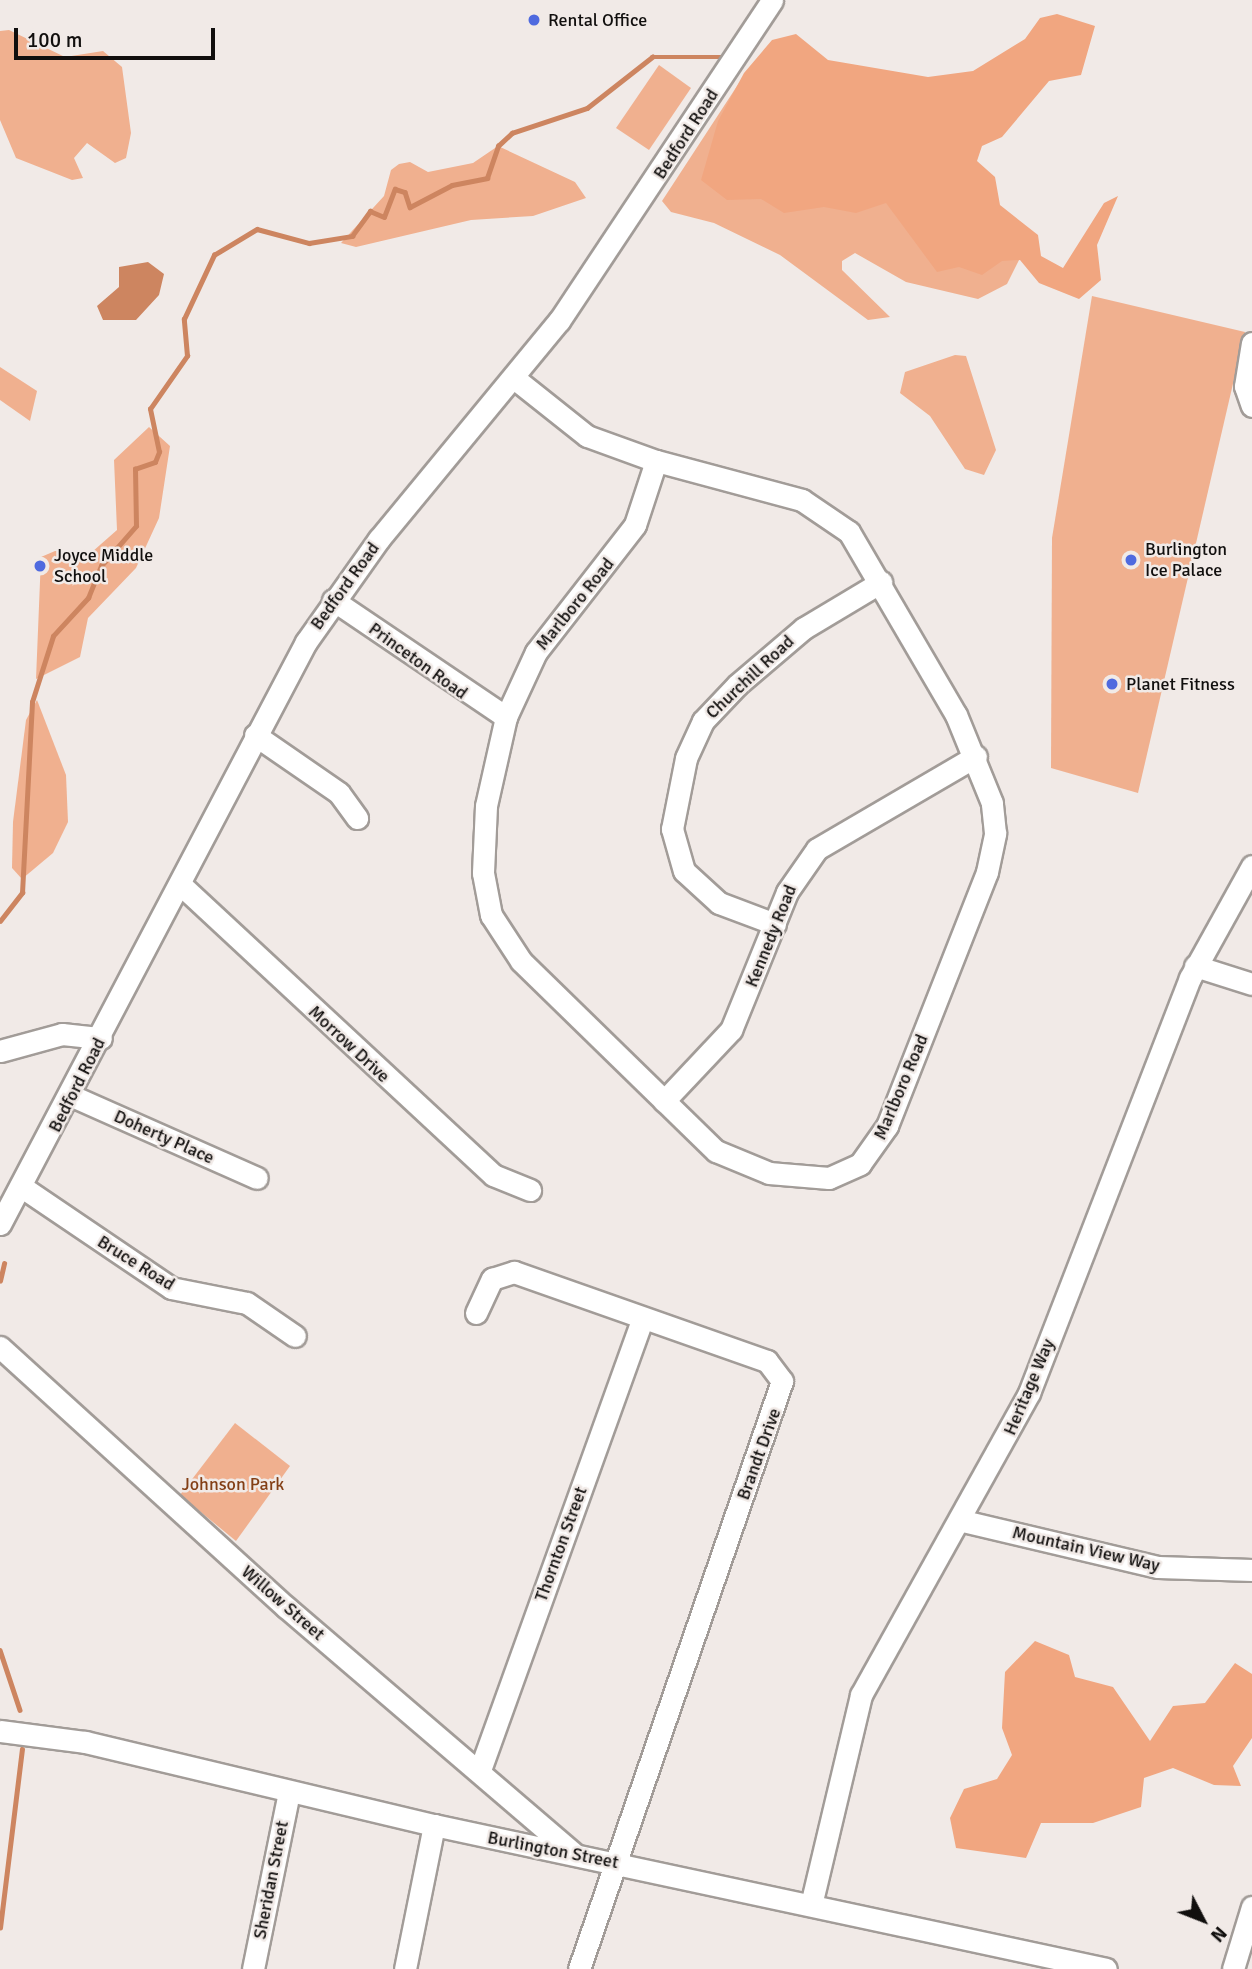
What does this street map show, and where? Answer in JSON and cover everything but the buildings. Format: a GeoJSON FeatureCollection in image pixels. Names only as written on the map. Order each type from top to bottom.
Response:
{"type":"FeatureCollection","features":[{"type":"Feature","properties":{"kind":"street","name":"Bedford Road"},"geometry":{"type":"LineString","coordinates":[[0,1224],[72,1096],[255,735],[333,600],[514,378],[596,268],[772,0]]}},
{"type":"Feature","properties":{"kind":"street"},"geometry":{"type":"LineString","coordinates":[[1252,343],[1245,386],[1252,405]]}},
{"type":"Feature","properties":{"kind":"street","name":"Marlboro Road"},"geometry":{"type":"LineString","coordinates":[[514,378],[587,436],[656,461],[816,506],[849,532],[881,582],[976,756],[994,811],[987,872],[890,1118],[869,1155],[830,1178],[756,1170],[716,1151],[522,961],[491,915],[484,825],[506,717],[536,652],[635,525],[656,461]]}},
{"type":"Feature","properties":{"kind":"street","name":"Churchill Road"},"geometry":{"type":"LineString","coordinates":[[775,925],[719,903],[684,871],[672,829],[686,758],[703,721],[737,685],[804,628],[881,582]]}},
{"type":"Feature","properties":{"kind":"street","name":"Princeton Road"},"geometry":{"type":"LineString","coordinates":[[333,600],[506,717]]}},
{"type":"Feature","properties":{"kind":"street"},"geometry":{"type":"LineString","coordinates":[[255,735],[339,793],[357,818]]}},
{"type":"Feature","properties":{"kind":"street","name":"Kennedy Road"},"geometry":{"type":"LineString","coordinates":[[664,1101],[731,1030],[793,879],[827,840],[976,756]]}},
{"type":"Feature","properties":{"kind":"street","name":"Heritage Way"},"geometry":{"type":"LineString","coordinates":[[811,1905],[861,1695],[963,1521],[1029,1393],[1195,966],[1252,866]]}},
{"type":"Feature","properties":{"kind":"street","name":"Morrow Drive"},"geometry":{"type":"LineString","coordinates":[[180,884],[493,1175],[530,1190]]}},
{"type":"Feature","properties":{"kind":"street"},"geometry":{"type":"LineString","coordinates":[[1195,966],[1252,984]]}},
{"type":"Feature","properties":{"kind":"street"},"geometry":{"type":"LineString","coordinates":[[0,1051],[62,1034],[101,1038]]}},
{"type":"Feature","properties":{"kind":"street","name":"Doherty Place"},"geometry":{"type":"LineString","coordinates":[[72,1096],[257,1178]]}},
{"type":"Feature","properties":{"kind":"street","name":"Bruce Road"},"geometry":{"type":"LineString","coordinates":[[22,1187],[169,1286],[247,1303],[295,1336]]}},
{"type":"Feature","properties":{"kind":"street","name":"Brandt Drive"},"geometry":{"type":"LineString","coordinates":[[476,1313],[490,1281],[511,1272],[767,1361],[782,1388],[613,1861],[579,1969]]}},
{"type":"Feature","properties":{"kind":"street","name":"Thornton Street"},"geometry":{"type":"LineString","coordinates":[[480,1770],[643,1318]]}},
{"type":"Feature","properties":{"kind":"street","name":"Willow Street"},"geometry":{"type":"LineString","coordinates":[[0,1347],[286,1607],[480,1770],[573,1853]]}},
{"type":"Feature","properties":{"kind":"street","name":"Mountain View Way"},"geometry":{"type":"LineString","coordinates":[[963,1521],[1158,1567],[1251,1567]]}},
{"type":"Feature","properties":{"kind":"street","name":"Burlington Street"},"geometry":{"type":"LineString","coordinates":[[0,1731],[85,1742],[434,1825],[613,1861],[1106,1969]]}},
{"type":"Feature","properties":{"kind":"street","name":"Sheridan Street"},"geometry":{"type":"LineString","coordinates":[[253,1969],[289,1792]]}},
{"type":"Feature","properties":{"kind":"street"},"geometry":{"type":"LineString","coordinates":[[405,1969],[434,1825]]}},
{"type":"Feature","properties":{"kind":"street"},"geometry":{"type":"LineString","coordinates":[[1233,1969],[1252,1907]]}},
{"type":"Feature","properties":{"kind":"green space"},"geometry":{"type":"Polygon","coordinates":[[[9,30],[65,57],[103,51],[122,67],[131,133],[126,158],[115,163],[87,143],[74,158],[83,178],[72,180],[16,158],[0,120],[0,31],[9,30]]]}},
{"type":"Feature","properties":{"kind":"green space"},"geometry":{"type":"Polygon","coordinates":[[[659,65],[691,88],[649,150],[616,128],[659,65]]]}},
{"type":"Feature","properties":{"kind":"green space"},"geometry":{"type":"Polygon","coordinates":[[[739,83],[842,185],[1024,250],[1007,284],[978,299],[906,282],[855,253],[842,261],[842,270],[890,317],[868,320],[780,255],[714,223],[671,212],[662,201],[739,83]]]}},
{"type":"Feature","properties":{"kind":"green space"},"geometry":{"type":"Polygon","coordinates":[[[498,146],[575,182],[586,198],[533,216],[471,220],[356,247],[341,243],[384,196],[391,170],[399,164],[410,162],[428,172],[473,163],[498,146]]]}},
{"type":"Feature","properties":{"kind":"green space"},"geometry":{"type":"Polygon","coordinates":[[[1092,296],[1245,332],[1138,793],[1051,768],[1052,538],[1092,296]]]}},
{"type":"Feature","properties":{"kind":"green space"},"geometry":{"type":"Polygon","coordinates":[[[955,355],[966,356],[996,450],[984,475],[965,469],[930,416],[900,393],[905,372],[955,355]]]}},
{"type":"Feature","properties":{"kind":"green space"},"geometry":{"type":"Polygon","coordinates":[[[0,367],[37,391],[30,421],[0,400],[0,367]]]}},
{"type":"Feature","properties":{"kind":"green space"},"geometry":{"type":"Polygon","coordinates":[[[149,427],[170,446],[159,518],[136,568],[88,618],[80,657],[36,679],[41,557],[55,551],[92,552],[117,530],[114,460],[149,427]]]}},
{"type":"Feature","properties":{"kind":"green space"},"geometry":{"type":"Polygon","coordinates":[[[37,700],[66,775],[68,822],[53,853],[22,879],[12,868],[13,822],[26,720],[37,700]]]}},
{"type":"Feature","properties":{"kind":"green space","name":"Johnson Park"},"geometry":{"type":"Polygon","coordinates":[[[235,1423],[290,1466],[236,1541],[180,1495],[235,1423]]]}},
{"type":"Feature","properties":{"kind":"shaded area"},"geometry":{"type":"Polygon","coordinates":[[[1057,14],[1095,26],[1081,75],[1049,81],[1002,137],[982,146],[977,161],[995,177],[1000,205],[1038,235],[1041,256],[1063,268],[1104,203],[1118,196],[1097,245],[1101,280],[1079,299],[1039,283],[1020,260],[1002,261],[982,275],[959,267],[937,272],[886,203],[856,213],[824,207],[784,213],[761,199],[727,200],[701,180],[718,121],[744,73],[772,40],[796,34],[828,60],[928,77],[973,71],[1025,39],[1040,18],[1057,14]]]}},
{"type":"Feature","properties":{"kind":"shaded area"},"geometry":{"type":"Polygon","coordinates":[[[148,262],[164,274],[159,295],[136,320],[103,320],[97,306],[119,287],[119,267],[148,262]]]}},
{"type":"Feature","properties":{"kind":"shaded area"},"geometry":{"type":"Polygon","coordinates":[[[1035,1641],[1069,1655],[1075,1677],[1113,1687],[1150,1741],[1173,1706],[1205,1703],[1235,1663],[1252,1674],[1252,1738],[1233,1766],[1241,1786],[1214,1785],[1173,1768],[1144,1778],[1141,1807],[1093,1823],[1041,1823],[1026,1858],[956,1848],[950,1818],[964,1789],[997,1779],[1012,1755],[1002,1728],[1005,1672],[1035,1641]]]}},
{"type":"Feature","properties":{"kind":"waterway"},"geometry":{"type":"LineString","coordinates":[[0,921],[22,893],[32,702],[53,636],[88,598],[101,566],[136,526],[135,469],[155,462],[159,452],[150,409],[187,356],[184,319],[214,255],[257,229],[309,243],[352,236],[370,211],[384,217],[395,189],[405,192],[410,207],[452,185],[487,178],[498,146],[512,133],[587,108],[652,57],[721,57]]}},
{"type":"Feature","properties":{"kind":"waterway"},"geometry":{"type":"LineString","coordinates":[[0,1281],[4,1263]]}},
{"type":"Feature","properties":{"kind":"waterway"},"geometry":{"type":"LineString","coordinates":[[0,1650],[20,1710]]}},
{"type":"Feature","properties":{"kind":"waterway"},"geometry":{"type":"LineString","coordinates":[[0,1928],[22,1749]]}},
{"type":"Feature","properties":{"kind":"place","name":"Rental Office"},"geometry":{"type":"Point","coordinates":[534,20]}},
{"type":"Feature","properties":{"kind":"place","name":"Burlington Ice Palace"},"geometry":{"type":"Point","coordinates":[1131,560]}},
{"type":"Feature","properties":{"kind":"place","name":"Joyce Middle School"},"geometry":{"type":"Point","coordinates":[40,566]}},
{"type":"Feature","properties":{"kind":"place","name":"Planet Fitness"},"geometry":{"type":"Point","coordinates":[1112,684]}}]}
